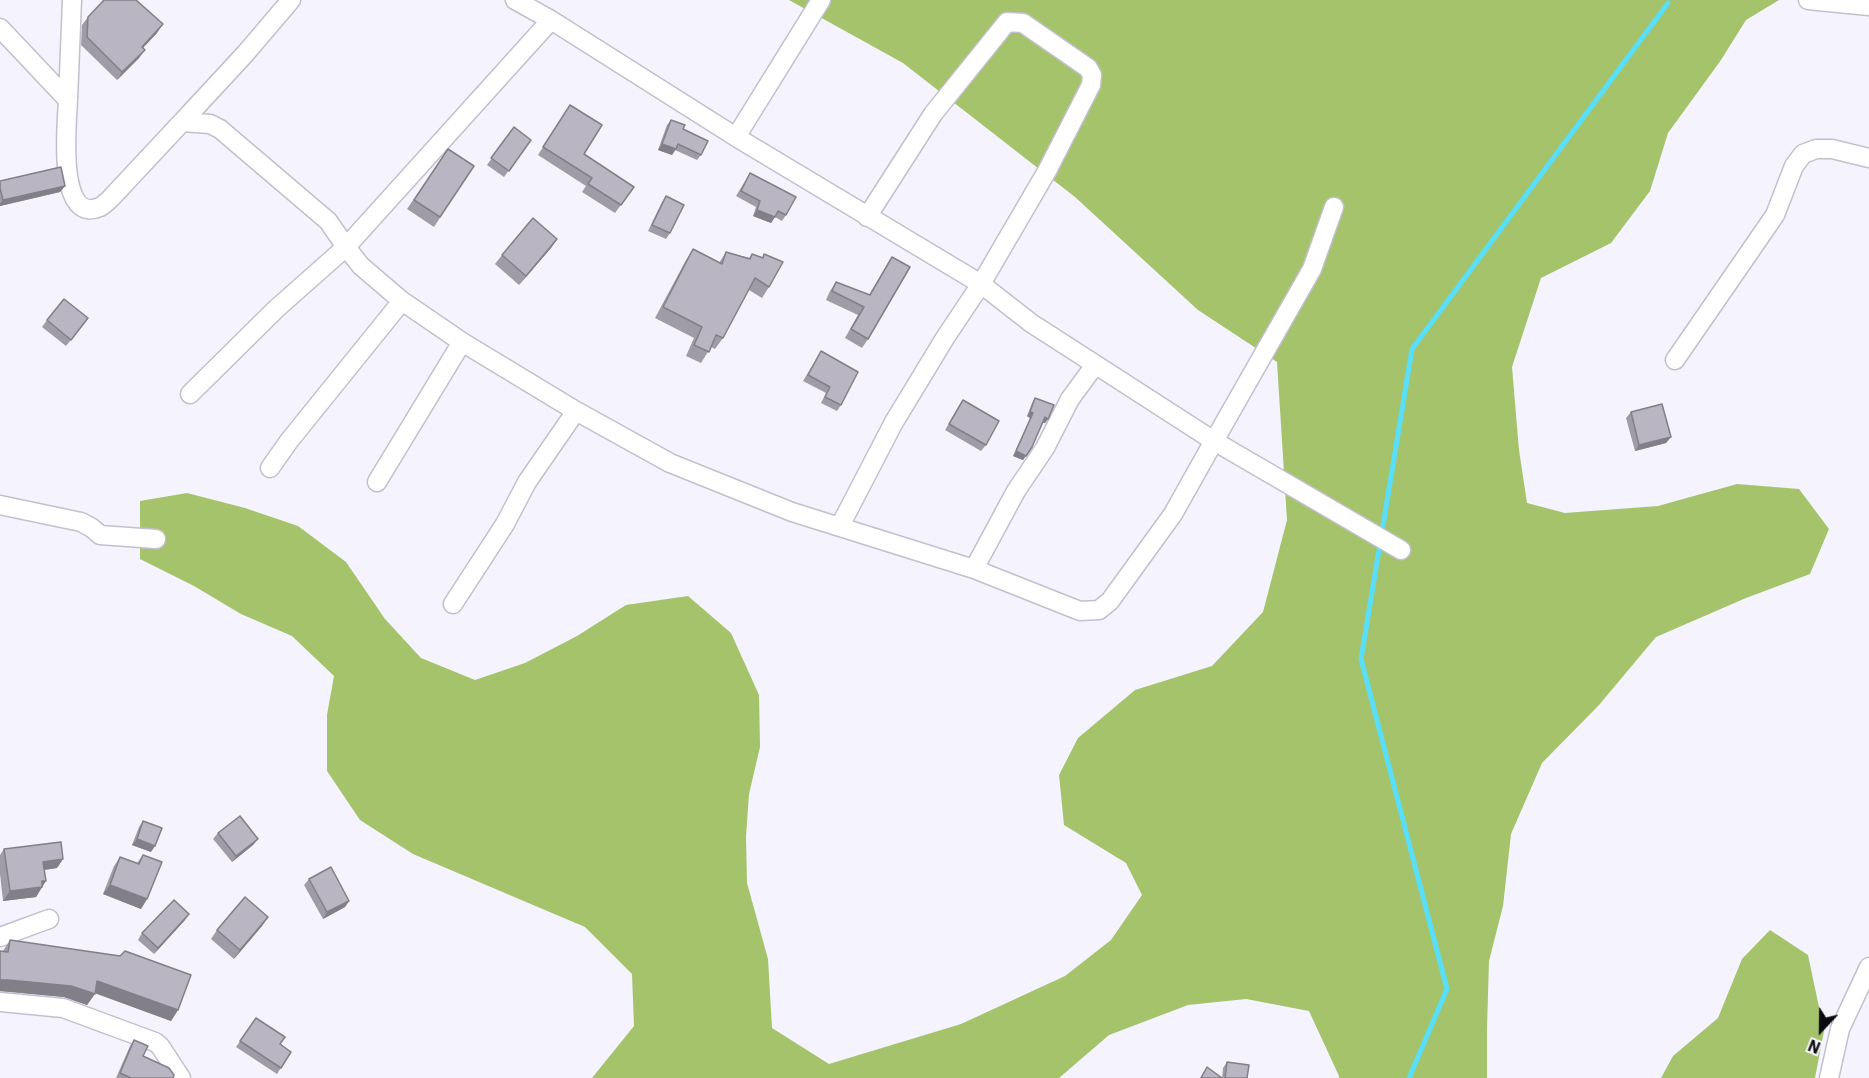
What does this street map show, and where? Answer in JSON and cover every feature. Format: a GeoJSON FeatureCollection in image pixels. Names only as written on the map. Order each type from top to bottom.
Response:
{"type":"FeatureCollection","features":[{"type":"Feature","properties":{"kind":"street"},"geometry":{"type":"LineString","coordinates":[[72,0],[66,157],[71,194],[77,204],[88,209],[99,207],[111,198],[245,54],[291,0]]}},
{"type":"Feature","properties":{"kind":"street"},"geometry":{"type":"LineString","coordinates":[[515,0],[551,20],[867,217],[981,284],[1031,323],[1214,441],[1401,550]]}},
{"type":"Feature","properties":{"kind":"street"},"geometry":{"type":"LineString","coordinates":[[736,137],[821,0]]}},
{"type":"Feature","properties":{"kind":"street"},"geometry":{"type":"LineString","coordinates":[[1808,0],[1869,6]]}},
{"type":"Feature","properties":{"kind":"street"},"geometry":{"type":"LineString","coordinates":[[190,394],[276,309],[346,248],[551,20]]}},
{"type":"Feature","properties":{"kind":"street"},"geometry":{"type":"LineString","coordinates":[[840,526],[894,422],[981,284],[1047,171],[1091,85],[1092,75],[1088,68],[1023,24],[1007,22],[933,114],[867,217]]}},
{"type":"Feature","properties":{"kind":"street"},"geometry":{"type":"LineString","coordinates":[[0,28],[68,100]]}},
{"type":"Feature","properties":{"kind":"street"},"geometry":{"type":"LineString","coordinates":[[182,122],[210,124],[220,129],[328,221],[361,266],[402,301],[462,342],[576,411],[670,463],[792,512],[974,569],[1080,611],[1098,610],[1110,602],[1173,514],[1312,269],[1334,207]]}},
{"type":"Feature","properties":{"kind":"street"},"geometry":{"type":"LineString","coordinates":[[1675,360],[1775,215],[1794,166],[1803,154],[1816,149],[1832,149],[1869,158]]}},
{"type":"Feature","properties":{"kind":"street"},"geometry":{"type":"LineString","coordinates":[[270,468],[289,441],[402,301]]}},
{"type":"Feature","properties":{"kind":"street"},"geometry":{"type":"LineString","coordinates":[[377,482],[462,342]]}},
{"type":"Feature","properties":{"kind":"street"},"geometry":{"type":"LineString","coordinates":[[974,569],[1016,491],[1045,448],[1070,399],[1095,365]]}},
{"type":"Feature","properties":{"kind":"street"},"geometry":{"type":"LineString","coordinates":[[453,604],[505,524],[527,483],[576,411]]}},
{"type":"Feature","properties":{"kind":"street"},"geometry":{"type":"LineString","coordinates":[[0,505],[81,522],[100,535],[156,539]]}},
{"type":"Feature","properties":{"kind":"street"},"geometry":{"type":"LineString","coordinates":[[0,938],[49,919]]}},
{"type":"Feature","properties":{"kind":"street"},"geometry":{"type":"LineString","coordinates":[[1829,1078],[1840,1029],[1869,967]]}},
{"type":"Feature","properties":{"kind":"street"},"geometry":{"type":"LineString","coordinates":[[0,1002],[63,1008],[155,1042],[182,1078]]}},
{"type":"Feature","properties":{"kind":"green space"},"geometry":{"type":"Polygon","coordinates":[[[789,0],[1779,0],[1746,20],[1721,60],[1668,133],[1650,191],[1611,243],[1541,278],[1512,367],[1519,450],[1527,503],[1565,513],[1658,506],[1737,484],[1799,489],[1829,529],[1810,574],[1746,598],[1656,637],[1599,705],[1542,763],[1511,834],[1503,906],[1489,961],[1487,1078],[1339,1078],[1309,1011],[1246,999],[1188,1005],[1109,1035],[1059,1078],[592,1078],[634,1026],[632,974],[585,927],[413,854],[360,820],[327,771],[327,715],[334,676],[292,636],[241,614],[194,586],[140,559],[140,501],[187,493],[245,508],[298,526],[346,562],[385,619],[421,658],[475,680],[525,663],[577,636],[626,605],[688,596],[731,633],[759,695],[760,747],[749,794],[746,837],[747,883],[768,959],[772,1028],[829,1064],[961,1024],[1065,976],[1111,940],[1142,895],[1126,863],[1064,825],[1059,775],[1078,738],[1135,690],[1212,666],[1263,612],[1287,520],[1277,362],[1198,310],[1075,197],[903,63],[789,0]]]}},
{"type":"Feature","properties":{"kind":"green space"},"geometry":{"type":"Polygon","coordinates":[[[1770,930],[1808,955],[1824,1031],[1815,1078],[1661,1078],[1673,1056],[1718,1018],[1742,959],[1770,930]]]}},
{"type":"Feature","properties":{"kind":"building"},"geometry":{"type":"Polygon","coordinates":[[[104,0],[136,0],[163,24],[142,47],[145,50],[122,72],[87,37],[88,17],[104,0]]]}},
{"type":"Feature","properties":{"kind":"building"},"geometry":{"type":"Polygon","coordinates":[[[570,105],[602,125],[584,154],[634,187],[621,205],[588,184],[592,178],[543,147],[570,105]]]}},
{"type":"Feature","properties":{"kind":"building"},"geometry":{"type":"Polygon","coordinates":[[[671,120],[685,125],[683,129],[708,141],[701,155],[678,144],[676,149],[662,144],[671,120]]]}},
{"type":"Feature","properties":{"kind":"building"},"geometry":{"type":"Polygon","coordinates":[[[514,127],[531,140],[509,171],[491,158],[514,127]]]}},
{"type":"Feature","properties":{"kind":"building"},"geometry":{"type":"Polygon","coordinates":[[[448,149],[474,166],[440,217],[414,200],[448,149]]]}},
{"type":"Feature","properties":{"kind":"building"},"geometry":{"type":"Polygon","coordinates":[[[61,167],[65,186],[3,200],[0,181],[61,167]]]}},
{"type":"Feature","properties":{"kind":"building"},"geometry":{"type":"Polygon","coordinates":[[[750,173],[796,197],[786,215],[778,211],[775,217],[757,210],[760,201],[741,191],[750,173]]]}},
{"type":"Feature","properties":{"kind":"building"},"geometry":{"type":"Polygon","coordinates":[[[666,196],[684,205],[670,233],[652,225],[666,196]]]}},
{"type":"Feature","properties":{"kind":"building"},"geometry":{"type":"Polygon","coordinates":[[[533,218],[557,239],[526,276],[502,255],[533,218]]]}},
{"type":"Feature","properties":{"kind":"building"},"geometry":{"type":"Polygon","coordinates":[[[693,249],[722,264],[726,252],[750,259],[752,254],[763,258],[764,254],[783,262],[769,287],[755,278],[723,338],[716,335],[709,352],[694,345],[702,327],[663,307],[693,249]]]}},
{"type":"Feature","properties":{"kind":"building"},"geometry":{"type":"Polygon","coordinates":[[[892,257],[910,267],[868,339],[851,329],[864,307],[832,291],[836,282],[870,295],[892,257]]]}},
{"type":"Feature","properties":{"kind":"building"},"geometry":{"type":"Polygon","coordinates":[[[64,299],[88,318],[71,340],[47,320],[64,299]]]}},
{"type":"Feature","properties":{"kind":"building"},"geometry":{"type":"Polygon","coordinates":[[[821,351],[858,372],[841,405],[825,397],[830,387],[808,375],[821,351]]]}},
{"type":"Feature","properties":{"kind":"building"},"geometry":{"type":"Polygon","coordinates":[[[1035,398],[1054,405],[1048,419],[1045,417],[1026,456],[1016,451],[1033,413],[1030,412],[1035,398]]]}},
{"type":"Feature","properties":{"kind":"building"},"geometry":{"type":"Polygon","coordinates":[[[963,400],[999,421],[986,445],[949,424],[963,400]]]}},
{"type":"Feature","properties":{"kind":"building"},"geometry":{"type":"Polygon","coordinates":[[[1662,404],[1671,437],[1639,445],[1631,412],[1662,404]]]}},
{"type":"Feature","properties":{"kind":"building"},"geometry":{"type":"Polygon","coordinates":[[[240,816],[258,839],[236,856],[218,833],[240,816]]]}},
{"type":"Feature","properties":{"kind":"building"},"geometry":{"type":"Polygon","coordinates":[[[143,821],[162,828],[155,846],[137,839],[143,821]]]}},
{"type":"Feature","properties":{"kind":"building"},"geometry":{"type":"Polygon","coordinates":[[[61,842],[63,859],[43,862],[46,881],[42,881],[42,887],[10,891],[4,849],[61,842]]]}},
{"type":"Feature","properties":{"kind":"building"},"geometry":{"type":"Polygon","coordinates":[[[143,855],[162,862],[147,899],[110,885],[120,857],[139,864],[143,855]]]}},
{"type":"Feature","properties":{"kind":"building"},"geometry":{"type":"Polygon","coordinates":[[[331,867],[349,901],[327,912],[309,879],[331,867]]]}},
{"type":"Feature","properties":{"kind":"building"},"geometry":{"type":"Polygon","coordinates":[[[245,897],[268,917],[240,950],[217,930],[245,897]]]}},
{"type":"Feature","properties":{"kind":"building"},"geometry":{"type":"Polygon","coordinates":[[[174,900],[189,914],[158,948],[142,933],[174,900]]]}},
{"type":"Feature","properties":{"kind":"building"},"geometry":{"type":"Polygon","coordinates":[[[10,940],[120,956],[125,951],[191,975],[178,1010],[97,981],[95,994],[71,986],[0,980],[0,951],[8,952],[10,940]]]}},
{"type":"Feature","properties":{"kind":"building"},"geometry":{"type":"Polygon","coordinates":[[[256,1018],[285,1037],[280,1044],[291,1052],[281,1068],[240,1041],[256,1018]]]}},
{"type":"Feature","properties":{"kind":"building"},"geometry":{"type":"Polygon","coordinates":[[[134,1040],[148,1046],[143,1056],[169,1068],[174,1075],[173,1078],[131,1078],[120,1073],[134,1040]]]}},
{"type":"Feature","properties":{"kind":"building"},"geometry":{"type":"Polygon","coordinates":[[[1227,1062],[1249,1065],[1247,1078],[1225,1078],[1227,1062]]]}},
{"type":"Feature","properties":{"kind":"building"},"geometry":{"type":"Polygon","coordinates":[[[1207,1067],[1222,1078],[1201,1078],[1207,1067]]]}},
{"type":"Feature","properties":{"kind":"waterway"},"geometry":{"type":"LineString","coordinates":[[1409,1078],[1447,989],[1361,659],[1412,349],[1668,3]]}}]}
